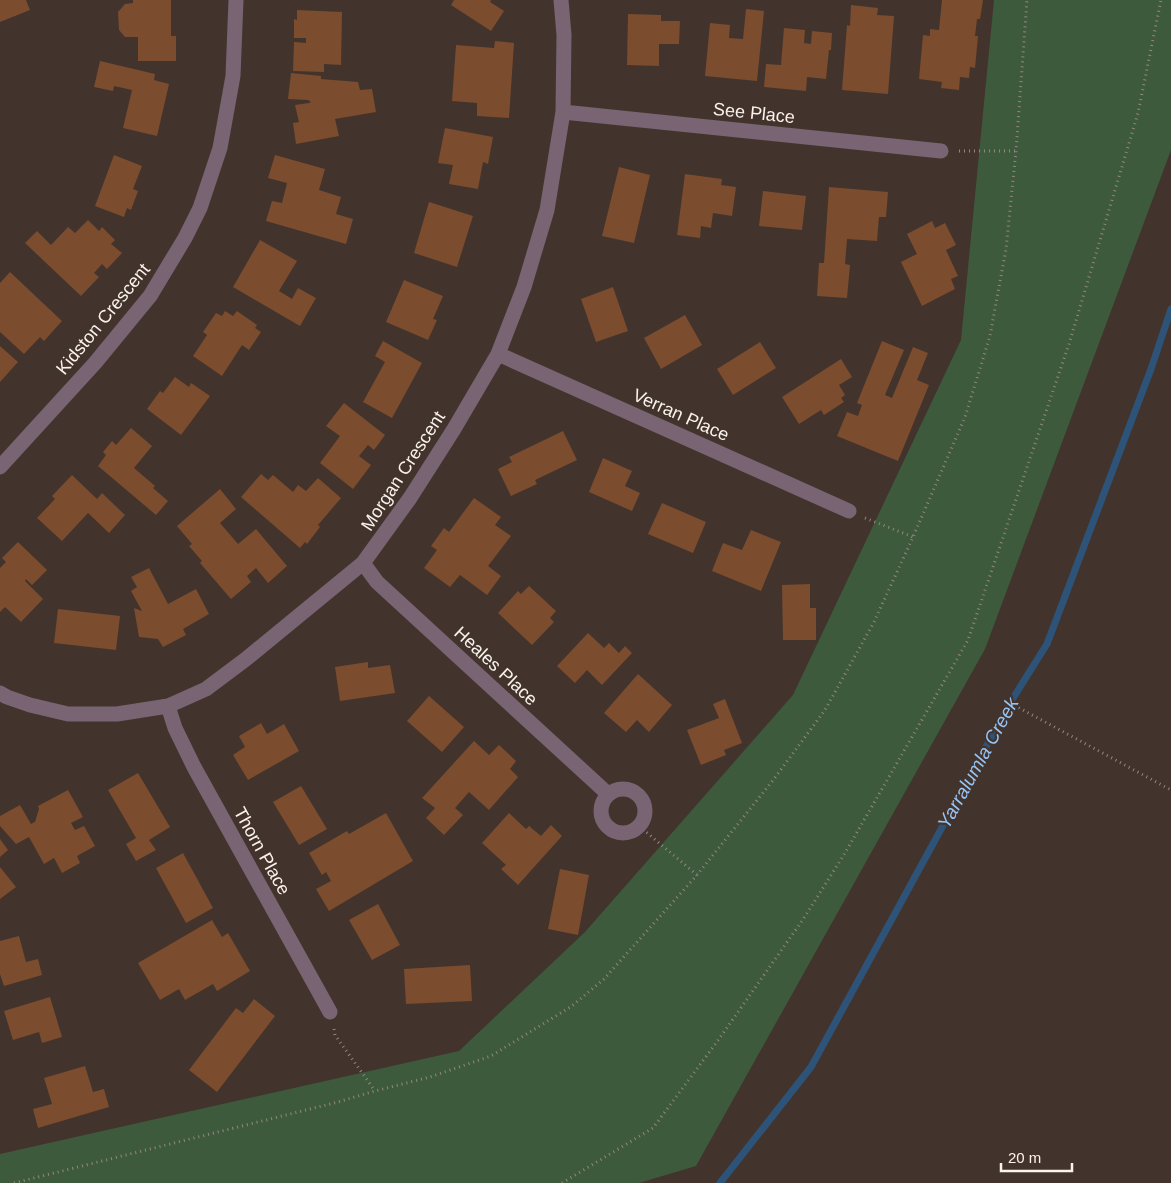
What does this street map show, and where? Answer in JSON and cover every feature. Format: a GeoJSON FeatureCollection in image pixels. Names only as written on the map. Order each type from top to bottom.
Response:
{"type":"FeatureCollection","features":[{"type":"Feature","properties":{"kind":"street","name":"Kidston Crescent"},"geometry":{"type":"LineString","coordinates":[[0,467],[94,363],[150,296],[185,238],[200,208],[220,148],[233,76],[236,0]]}},
{"type":"Feature","properties":{"kind":"street","name":"Morgan Crescent"},"geometry":{"type":"LineString","coordinates":[[2,700],[68,714],[117,714],[168,706],[206,690],[363,563],[410,498],[454,429],[498,354],[524,287],[547,210],[563,112],[564,35],[561,0]]}},
{"type":"Feature","properties":{"kind":"street","name":"See Place"},"geometry":{"type":"LineString","coordinates":[[563,112],[941,151]]}},
{"type":"Feature","properties":{"kind":"street","name":"Verran Place"},"geometry":{"type":"LineString","coordinates":[[498,354],[849,511]]}},
{"type":"Feature","properties":{"kind":"street","name":"Heales Place"},"geometry":{"type":"LineString","coordinates":[[363,563],[377,582],[608,794]]}},
{"type":"Feature","properties":{"kind":"street","name":"Thorn Place"},"geometry":{"type":"LineString","coordinates":[[168,706],[175,728],[194,767],[330,1012]]}},
{"type":"Feature","properties":{"kind":"street"},"geometry":{"type":"LineString","coordinates":[[624,789],[635,792],[642,799],[644,806],[643,819],[639,826],[628,833],[616,832],[607,827],[602,820],[600,812],[604,799],[608,794],[615,790],[624,789]]}},
{"type":"Feature","properties":{"kind":"path"},"geometry":{"type":"LineString","coordinates":[[14,1183],[338,1102],[430,1077],[491,1056],[572,1006],[604,979],[697,875],[774,779],[825,710],[874,622],[965,417],[990,336],[1006,250],[1016,151],[1027,0]]}},
{"type":"Feature","properties":{"kind":"path"},"geometry":{"type":"LineString","coordinates":[[562,1183],[653,1128],[719,1039],[809,910],[846,853],[968,640],[1069,344],[1138,113],[1161,0]]}},
{"type":"Feature","properties":{"kind":"path"},"geometry":{"type":"LineString","coordinates":[[941,151],[1016,151]]}},
{"type":"Feature","properties":{"kind":"path"},"geometry":{"type":"LineString","coordinates":[[849,511],[913,537]]}},
{"type":"Feature","properties":{"kind":"path"},"geometry":{"type":"LineString","coordinates":[[1010,703],[1171,790]]}},
{"type":"Feature","properties":{"kind":"path"},"geometry":{"type":"LineString","coordinates":[[639,826],[697,875]]}},
{"type":"Feature","properties":{"kind":"path"},"geometry":{"type":"LineString","coordinates":[[330,1012],[335,1035],[375,1091]]}},
{"type":"Feature","properties":{"kind":"green space"},"geometry":{"type":"Polygon","coordinates":[[[994,0],[1171,0],[1171,150],[985,649],[696,1166],[639,1183],[0,1183],[0,1154],[459,1051],[585,932],[793,695],[961,340],[994,0]]]}},
{"type":"Feature","properties":{"kind":"building"},"geometry":{"type":"Polygon","coordinates":[[[0,0],[26,0],[30,10],[0,22],[0,0]]]}},
{"type":"Feature","properties":{"kind":"building"},"geometry":{"type":"Polygon","coordinates":[[[133,0],[171,0],[171,36],[176,36],[176,61],[138,61],[138,37],[125,37],[119,30],[118,12],[125,4],[133,3],[133,0]]]}},
{"type":"Feature","properties":{"kind":"building"},"geometry":{"type":"Polygon","coordinates":[[[454,0],[491,0],[490,2],[504,11],[491,31],[451,5],[454,0]]]}},
{"type":"Feature","properties":{"kind":"building"},"geometry":{"type":"Polygon","coordinates":[[[942,0],[983,0],[980,19],[977,19],[975,36],[978,36],[975,68],[970,67],[969,78],[960,77],[959,90],[941,88],[942,82],[919,79],[923,35],[930,36],[930,29],[939,30],[942,0]]]}},
{"type":"Feature","properties":{"kind":"building"},"geometry":{"type":"Polygon","coordinates":[[[851,5],[878,8],[877,15],[894,16],[888,94],[842,90],[847,25],[850,26],[851,5]]]}},
{"type":"Feature","properties":{"kind":"building"},"geometry":{"type":"Polygon","coordinates":[[[746,9],[764,11],[757,81],[705,76],[710,23],[730,25],[729,38],[743,39],[746,9]]]}},
{"type":"Feature","properties":{"kind":"building"},"geometry":{"type":"Polygon","coordinates":[[[297,10],[342,12],[341,65],[324,64],[324,72],[293,71],[294,42],[306,43],[306,38],[294,38],[294,19],[297,20],[297,10]]]}},
{"type":"Feature","properties":{"kind":"building"},"geometry":{"type":"Polygon","coordinates":[[[628,14],[661,15],[661,21],[680,21],[679,44],[659,44],[659,66],[627,65],[628,14]]]}},
{"type":"Feature","properties":{"kind":"building"},"geometry":{"type":"Polygon","coordinates":[[[784,28],[805,30],[804,43],[811,44],[812,31],[832,33],[826,79],[807,77],[806,91],[764,87],[766,64],[781,65],[784,28]]]}},
{"type":"Feature","properties":{"kind":"building"},"geometry":{"type":"Polygon","coordinates":[[[495,41],[514,43],[509,118],[477,116],[477,103],[452,101],[456,45],[494,48],[495,41]]]}},
{"type":"Feature","properties":{"kind":"building"},"geometry":{"type":"Polygon","coordinates":[[[100,61],[155,74],[154,80],[169,84],[157,136],[123,128],[132,90],[114,86],[113,91],[94,87],[100,61]]]}},
{"type":"Feature","properties":{"kind":"building"},"geometry":{"type":"Polygon","coordinates":[[[291,73],[321,76],[321,79],[358,82],[360,90],[372,89],[376,112],[335,119],[339,136],[296,144],[293,123],[299,122],[295,105],[311,102],[308,100],[288,99],[291,73]]]}},
{"type":"Feature","properties":{"kind":"building"},"geometry":{"type":"Polygon","coordinates":[[[445,128],[493,137],[488,164],[483,162],[478,189],[449,184],[453,165],[438,163],[445,128]]]}},
{"type":"Feature","properties":{"kind":"building"},"geometry":{"type":"Polygon","coordinates":[[[114,155],[142,166],[133,189],[138,191],[131,210],[127,208],[124,217],[95,206],[114,155]]]}},
{"type":"Feature","properties":{"kind":"building"},"geometry":{"type":"Polygon","coordinates":[[[275,155],[325,169],[319,190],[341,197],[336,214],[353,219],[346,244],[266,221],[272,201],[282,203],[287,183],[268,178],[275,155]]]}},
{"type":"Feature","properties":{"kind":"building"},"geometry":{"type":"Polygon","coordinates":[[[619,167],[650,175],[634,243],[602,236],[619,167]]]}},
{"type":"Feature","properties":{"kind":"building"},"geometry":{"type":"Polygon","coordinates":[[[685,174],[722,179],[721,185],[736,187],[732,216],[713,213],[711,228],[701,226],[700,238],[677,235],[685,174]]]}},
{"type":"Feature","properties":{"kind":"building"},"geometry":{"type":"Polygon","coordinates":[[[829,187],[888,192],[886,217],[879,217],[877,241],[847,239],[845,264],[850,265],[847,298],[817,296],[819,263],[824,263],[829,187]]]}},
{"type":"Feature","properties":{"kind":"building"},"geometry":{"type":"Polygon","coordinates":[[[763,191],[806,196],[802,230],[759,226],[763,191]]]}},
{"type":"Feature","properties":{"kind":"building"},"geometry":{"type":"Polygon","coordinates":[[[429,202],[473,216],[457,267],[414,253],[429,202]]]}},
{"type":"Feature","properties":{"kind":"building"},"geometry":{"type":"Polygon","coordinates":[[[88,220],[99,231],[102,227],[115,240],[111,244],[122,253],[107,269],[102,264],[94,273],[99,277],[81,296],[25,243],[37,231],[51,245],[68,227],[75,233],[88,220]]]}},
{"type":"Feature","properties":{"kind":"building"},"geometry":{"type":"Polygon","coordinates":[[[932,221],[935,228],[945,223],[956,245],[946,250],[958,276],[951,279],[955,289],[922,306],[901,262],[917,254],[907,234],[932,221]]]}},
{"type":"Feature","properties":{"kind":"building"},"geometry":{"type":"Polygon","coordinates":[[[260,240],[297,261],[279,291],[292,299],[298,288],[316,298],[300,326],[233,287],[260,240]]]}},
{"type":"Feature","properties":{"kind":"building"},"geometry":{"type":"Polygon","coordinates":[[[10,272],[62,321],[44,341],[40,337],[24,354],[0,332],[0,283],[10,272]]]}},
{"type":"Feature","properties":{"kind":"building"},"geometry":{"type":"Polygon","coordinates":[[[404,280],[443,296],[433,319],[437,320],[428,340],[386,322],[404,280]]]}},
{"type":"Feature","properties":{"kind":"building"},"geometry":{"type":"Polygon","coordinates":[[[613,287],[628,331],[596,342],[581,299],[613,287]]]}},
{"type":"Feature","properties":{"kind":"building"},"geometry":{"type":"Polygon","coordinates":[[[225,311],[233,316],[237,311],[257,325],[255,328],[261,332],[249,350],[242,345],[222,376],[193,356],[207,335],[203,332],[216,313],[222,316],[225,311]]]}},
{"type":"Feature","properties":{"kind":"building"},"geometry":{"type":"Polygon","coordinates":[[[685,315],[702,345],[661,369],[644,338],[685,315]]]}},
{"type":"Feature","properties":{"kind":"building"},"geometry":{"type":"Polygon","coordinates":[[[383,341],[422,363],[392,418],[363,402],[385,362],[375,356],[383,341]]]}},
{"type":"Feature","properties":{"kind":"building"},"geometry":{"type":"Polygon","coordinates":[[[882,341],[904,350],[885,395],[892,398],[913,347],[928,353],[917,380],[929,385],[898,461],[837,436],[847,412],[858,416],[862,405],[857,403],[882,341]]]}},
{"type":"Feature","properties":{"kind":"building"},"geometry":{"type":"Polygon","coordinates":[[[760,342],[776,368],[733,395],[717,369],[760,342]]]}},
{"type":"Feature","properties":{"kind":"building"},"geometry":{"type":"Polygon","coordinates":[[[0,346],[18,362],[0,382],[0,346]]]}},
{"type":"Feature","properties":{"kind":"building"},"geometry":{"type":"Polygon","coordinates":[[[841,359],[852,377],[839,385],[845,395],[841,398],[844,402],[824,415],[821,410],[799,424],[782,397],[841,359]]]}},
{"type":"Feature","properties":{"kind":"building"},"geometry":{"type":"Polygon","coordinates":[[[175,377],[189,387],[191,383],[210,396],[181,435],[147,409],[160,391],[163,393],[175,377]]]}},
{"type":"Feature","properties":{"kind":"building"},"geometry":{"type":"Polygon","coordinates":[[[344,403],[385,435],[374,450],[368,445],[359,456],[371,465],[353,489],[320,463],[340,436],[326,426],[344,403]]]}},
{"type":"Feature","properties":{"kind":"building"},"geometry":{"type":"Polygon","coordinates":[[[131,428],[152,446],[134,468],[155,486],[153,488],[168,501],[156,515],[98,466],[106,455],[103,452],[112,441],[116,445],[131,428]]]}},
{"type":"Feature","properties":{"kind":"building"},"geometry":{"type":"Polygon","coordinates":[[[563,431],[577,460],[535,480],[537,484],[511,496],[498,469],[512,462],[509,457],[563,431]]]}},
{"type":"Feature","properties":{"kind":"building"},"geometry":{"type":"Polygon","coordinates":[[[603,458],[632,471],[625,486],[640,493],[632,511],[589,492],[603,458]]]}},
{"type":"Feature","properties":{"kind":"building"},"geometry":{"type":"Polygon","coordinates":[[[261,474],[268,480],[273,475],[293,492],[298,485],[306,491],[318,478],[341,498],[318,525],[320,527],[307,544],[305,542],[300,548],[241,497],[261,474]]]}},
{"type":"Feature","properties":{"kind":"building"},"geometry":{"type":"Polygon","coordinates":[[[72,475],[97,499],[102,493],[125,515],[109,533],[88,513],[62,541],[37,518],[55,499],[52,496],[72,475]]]}},
{"type":"Feature","properties":{"kind":"building"},"geometry":{"type":"Polygon","coordinates":[[[220,489],[236,509],[220,523],[238,544],[256,529],[287,566],[268,583],[256,568],[247,576],[251,582],[231,599],[200,563],[202,561],[189,546],[192,544],[177,526],[220,489]]]}},
{"type":"Feature","properties":{"kind":"building"},"geometry":{"type":"Polygon","coordinates":[[[474,498],[501,517],[495,525],[511,536],[488,566],[501,576],[487,595],[460,575],[450,587],[424,568],[437,550],[431,546],[444,528],[449,532],[474,498]]]}},
{"type":"Feature","properties":{"kind":"building"},"geometry":{"type":"Polygon","coordinates":[[[662,503],[706,522],[693,553],[648,534],[662,503]]]}},
{"type":"Feature","properties":{"kind":"building"},"geometry":{"type":"Polygon","coordinates":[[[751,530],[781,542],[761,591],[712,571],[723,543],[742,550],[751,530]]]}},
{"type":"Feature","properties":{"kind":"building"},"geometry":{"type":"Polygon","coordinates":[[[18,542],[47,570],[32,585],[26,579],[25,581],[43,599],[21,622],[5,607],[0,612],[0,568],[6,562],[2,558],[18,542]]]}},
{"type":"Feature","properties":{"kind":"building"},"geometry":{"type":"Polygon","coordinates":[[[149,568],[168,604],[196,589],[209,614],[183,629],[186,635],[163,647],[158,639],[139,637],[134,608],[142,611],[131,591],[137,587],[131,577],[149,568]]]}},
{"type":"Feature","properties":{"kind":"building"},"geometry":{"type":"Polygon","coordinates":[[[810,584],[810,608],[816,608],[816,640],[783,640],[782,585],[810,584]]]}},
{"type":"Feature","properties":{"kind":"building"},"geometry":{"type":"Polygon","coordinates":[[[529,586],[556,611],[550,618],[554,622],[532,645],[498,613],[518,591],[521,594],[529,586]]]}},
{"type":"Feature","properties":{"kind":"building"},"geometry":{"type":"Polygon","coordinates":[[[58,609],[120,616],[116,650],[54,643],[58,609]]]}},
{"type":"Feature","properties":{"kind":"building"},"geometry":{"type":"Polygon","coordinates":[[[588,633],[604,648],[609,643],[619,653],[625,646],[632,653],[602,685],[587,670],[575,683],[557,666],[588,633]]]}},
{"type":"Feature","properties":{"kind":"building"},"geometry":{"type":"Polygon","coordinates":[[[368,662],[368,668],[390,665],[395,693],[340,701],[335,667],[368,662]]]}},
{"type":"Feature","properties":{"kind":"building"},"geometry":{"type":"Polygon","coordinates":[[[638,674],[672,705],[649,732],[637,720],[626,732],[604,713],[638,674]]]}},
{"type":"Feature","properties":{"kind":"building"},"geometry":{"type":"Polygon","coordinates":[[[429,696],[464,727],[442,752],[407,721],[429,696]]]}},
{"type":"Feature","properties":{"kind":"building"},"geometry":{"type":"Polygon","coordinates":[[[725,699],[742,743],[724,750],[726,755],[701,765],[687,730],[719,718],[713,704],[725,699]]]}},
{"type":"Feature","properties":{"kind":"building"},"geometry":{"type":"Polygon","coordinates":[[[261,723],[267,734],[284,724],[299,751],[248,780],[233,755],[245,747],[239,736],[261,723]]]}},
{"type":"Feature","properties":{"kind":"building"},"geometry":{"type":"Polygon","coordinates":[[[474,741],[489,755],[499,745],[516,761],[510,769],[518,777],[489,810],[469,792],[455,808],[463,815],[444,835],[426,818],[435,808],[422,798],[474,741]]]}},
{"type":"Feature","properties":{"kind":"building"},"geometry":{"type":"Polygon","coordinates":[[[138,773],[170,827],[149,840],[156,850],[136,861],[126,844],[136,838],[108,790],[138,773]]]}},
{"type":"Feature","properties":{"kind":"building"},"geometry":{"type":"Polygon","coordinates":[[[301,786],[327,829],[299,845],[273,802],[301,786]]]}},
{"type":"Feature","properties":{"kind":"building"},"geometry":{"type":"Polygon","coordinates":[[[68,790],[83,817],[71,823],[75,830],[84,826],[95,846],[77,856],[80,863],[62,873],[54,858],[44,864],[29,837],[16,844],[0,826],[0,816],[20,805],[31,824],[35,822],[39,809],[38,806],[68,790]]]}},
{"type":"Feature","properties":{"kind":"building"},"geometry":{"type":"Polygon","coordinates":[[[386,813],[413,861],[329,911],[316,889],[331,881],[326,872],[322,875],[309,853],[347,831],[349,834],[386,813]]]}},
{"type":"Feature","properties":{"kind":"building"},"geometry":{"type":"Polygon","coordinates":[[[509,813],[526,829],[529,826],[541,836],[551,825],[562,836],[518,885],[501,869],[506,865],[482,843],[509,813]]]}},
{"type":"Feature","properties":{"kind":"building"},"geometry":{"type":"Polygon","coordinates":[[[0,839],[8,850],[0,857],[0,839]]]}},
{"type":"Feature","properties":{"kind":"building"},"geometry":{"type":"Polygon","coordinates":[[[183,853],[213,908],[186,923],[156,868],[183,853]]]}},
{"type":"Feature","properties":{"kind":"building"},"geometry":{"type":"Polygon","coordinates":[[[0,867],[16,887],[0,899],[0,867]]]}},
{"type":"Feature","properties":{"kind":"building"},"geometry":{"type":"Polygon","coordinates":[[[560,869],[589,875],[578,935],[548,929],[560,869]]]}},
{"type":"Feature","properties":{"kind":"building"},"geometry":{"type":"Polygon","coordinates":[[[378,904],[400,945],[372,960],[349,920],[378,904]]]}},
{"type":"Feature","properties":{"kind":"building"},"geometry":{"type":"Polygon","coordinates":[[[212,920],[222,937],[228,933],[250,971],[217,991],[213,984],[185,1000],[179,989],[160,1000],[138,963],[212,920]]]}},
{"type":"Feature","properties":{"kind":"building"},"geometry":{"type":"Polygon","coordinates":[[[19,936],[26,962],[38,959],[42,975],[4,986],[0,974],[0,941],[19,936]]]}},
{"type":"Feature","properties":{"kind":"building"},"geometry":{"type":"Polygon","coordinates":[[[470,965],[472,1001],[406,1004],[404,969],[470,965]]]}},
{"type":"Feature","properties":{"kind":"building"},"geometry":{"type":"Polygon","coordinates":[[[50,997],[62,1037],[42,1043],[39,1032],[13,1040],[4,1011],[50,997]]]}},
{"type":"Feature","properties":{"kind":"building"},"geometry":{"type":"Polygon","coordinates":[[[254,999],[275,1016],[217,1092],[189,1070],[236,1008],[243,1013],[254,999]]]}},
{"type":"Feature","properties":{"kind":"building"},"geometry":{"type":"Polygon","coordinates":[[[85,1066],[93,1092],[104,1089],[109,1107],[38,1128],[33,1109],[52,1104],[44,1078],[85,1066]]]}},
{"type":"Feature","properties":{"kind":"waterway","name":"Yarralumla Creek"},"geometry":{"type":"LineString","coordinates":[[720,1183],[811,1067],[1010,703],[1047,644],[1151,369],[1171,309]]}}]}
